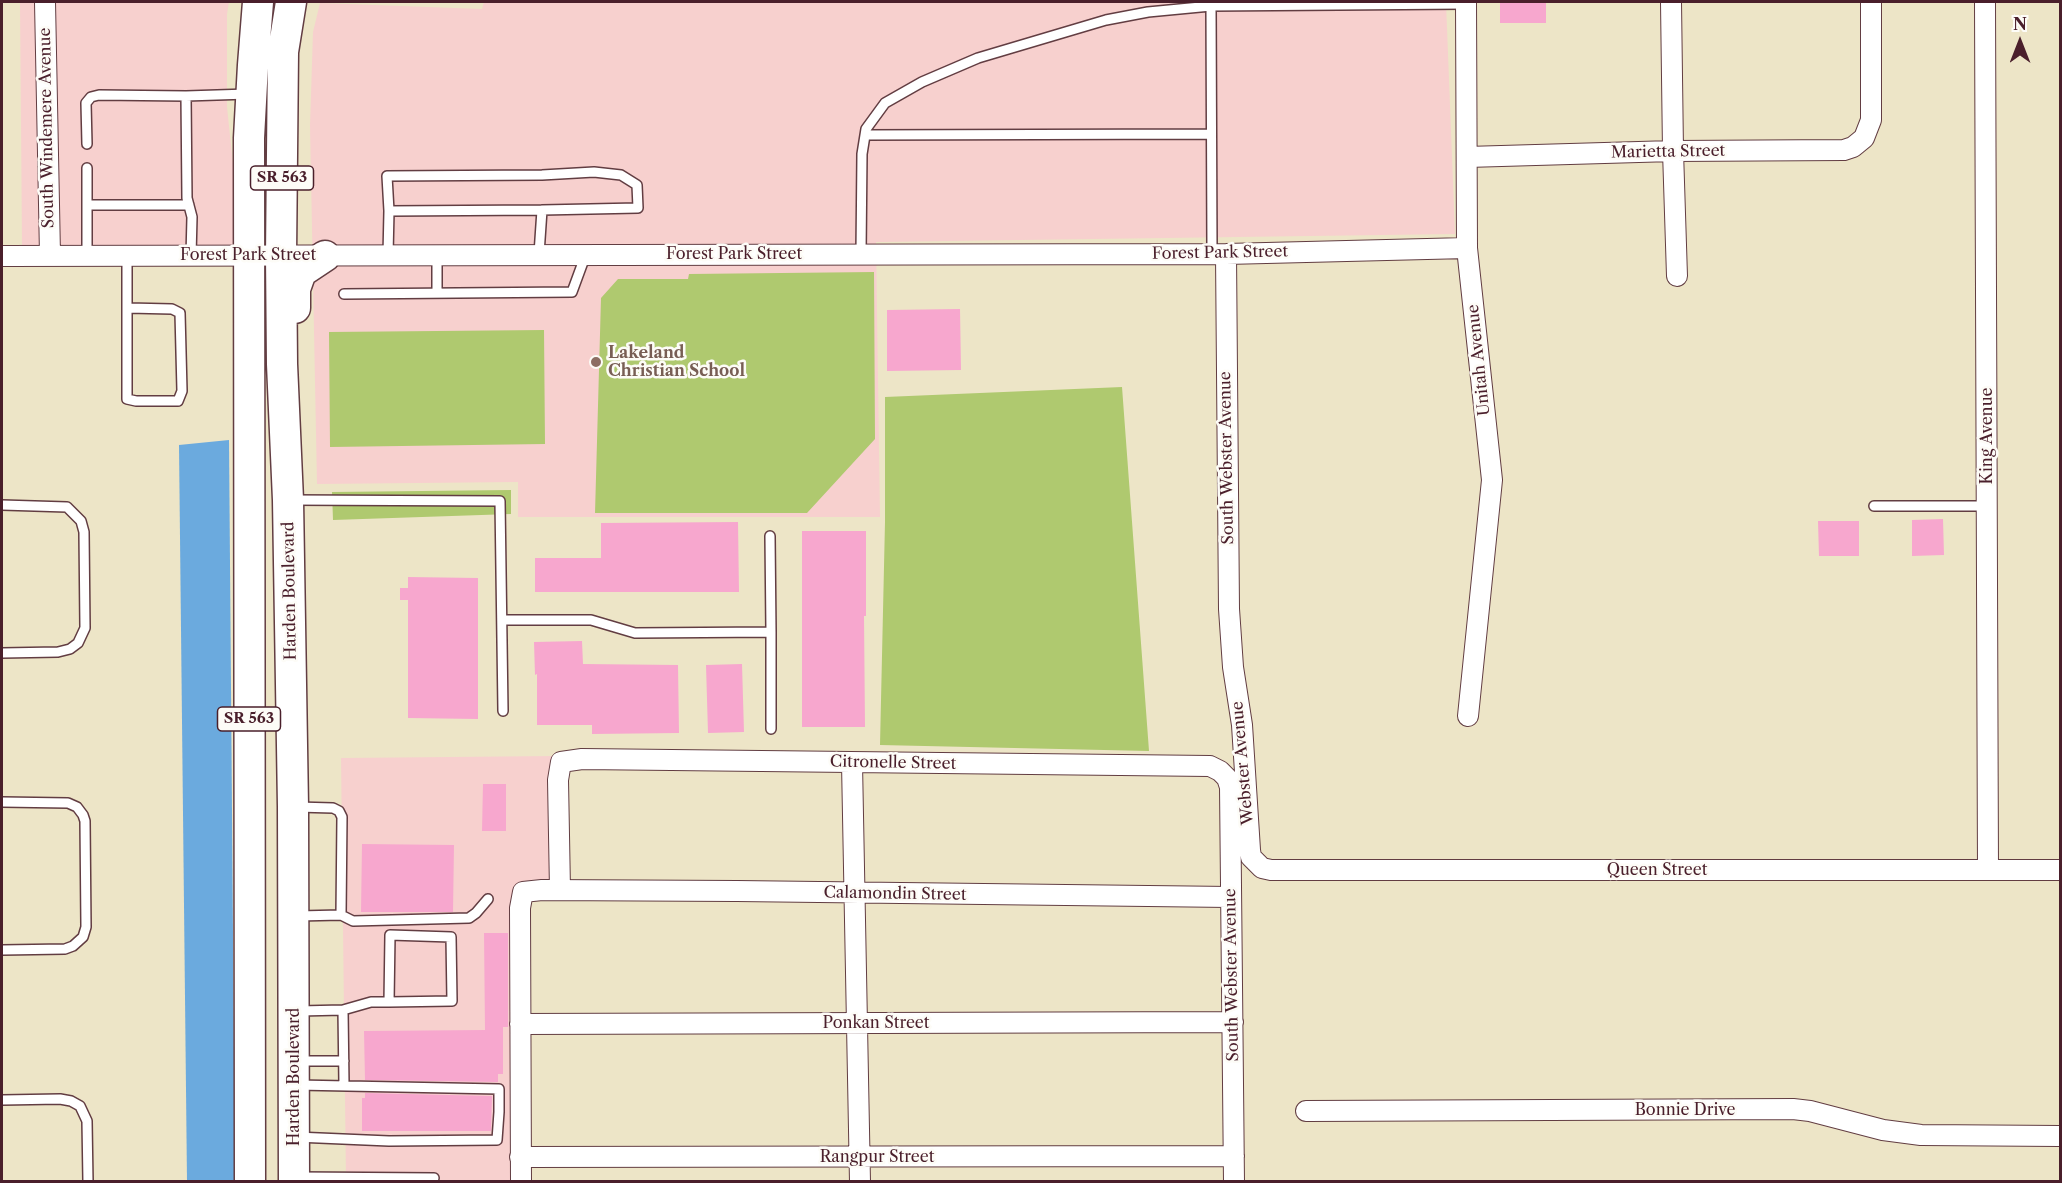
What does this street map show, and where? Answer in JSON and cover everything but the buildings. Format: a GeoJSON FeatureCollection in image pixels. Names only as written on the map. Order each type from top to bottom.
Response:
{"type":"FeatureCollection","features":[{"type":"Feature","properties":{"kind":"main road","name":"SR 563"},"geometry":{"type":"LineString","coordinates":[[250,1182],[249,256],[251,94],[258,2]]}},
{"type":"Feature","properties":{"kind":"main road","name":"Harden Boulevard"},"geometry":{"type":"LineString","coordinates":[[291,2],[284,52],[281,255],[282,364],[288,500],[294,1179]]}},
{"type":"Feature","properties":{"kind":"main road"},"geometry":{"type":"LineString","coordinates":[[282,364],[294,322],[295,289],[301,272],[325,255]]}},
{"type":"Feature","properties":{"kind":"street","name":"South Windemere Avenue"},"geometry":{"type":"LineString","coordinates":[[45,2],[50,255]]}},
{"type":"Feature","properties":{"kind":"street"},"geometry":{"type":"LineString","coordinates":[[1671,2],[1677,276]]}},
{"type":"Feature","properties":{"kind":"street","name":"Marietta Street"},"geometry":{"type":"LineString","coordinates":[[1467,157],[1673,151],[1844,150],[1852,147],[1864,138],[1870,120],[1871,2]]}},
{"type":"Feature","properties":{"kind":"street","name":"King Avenue"},"geometry":{"type":"LineString","coordinates":[[1985,2],[1988,870]]}},
{"type":"Feature","properties":{"kind":"street","name":"Unitah Avenue"},"geometry":{"type":"LineString","coordinates":[[1466,3],[1467,248],[1492,480],[1467,716]]}},
{"type":"Feature","properties":{"kind":"street","name":"Forest Park Street"},"geometry":{"type":"LineString","coordinates":[[2,256],[1219,253],[1467,248]]}},
{"type":"Feature","properties":{"kind":"street","name":"South Webster Avenue"},"geometry":{"type":"LineString","coordinates":[[1219,253],[1232,662]]}},
{"type":"Feature","properties":{"kind":"street","name":"Webster Avenue"},"geometry":{"type":"LineString","coordinates":[[1232,662],[1243,735],[1250,850],[1256,863]]}},
{"type":"Feature","properties":{"kind":"street","name":"Citronelle Street"},"geometry":{"type":"LineString","coordinates":[[560,890],[558,780],[561,762],[564,761],[593,759],[852,763],[1201,764],[1220,771]]}},
{"type":"Feature","properties":{"kind":"street"},"geometry":{"type":"LineString","coordinates":[[852,763],[860,1182]]}},
{"type":"Feature","properties":{"kind":"street","name":"South Webster Avenue"},"geometry":{"type":"LineString","coordinates":[[1220,771],[1227,778],[1230,788],[1234,1182]]}},
{"type":"Feature","properties":{"kind":"street","name":"Queen Street"},"geometry":{"type":"LineString","coordinates":[[1256,863],[1262,868],[1271,870],[2061,870]]}},
{"type":"Feature","properties":{"kind":"street","name":"Calamondin Street"},"geometry":{"type":"LineString","coordinates":[[520,1024],[520,908],[523,892],[560,890],[1230,897]]}},
{"type":"Feature","properties":{"kind":"street","name":"Ponkan Street"},"geometry":{"type":"LineString","coordinates":[[520,1024],[1233,1023]]}},
{"type":"Feature","properties":{"kind":"street"},"geometry":{"type":"LineString","coordinates":[[520,1024],[520,1182]]}},
{"type":"Feature","properties":{"kind":"street","name":"Bonnie Drive"},"geometry":{"type":"LineString","coordinates":[[1306,1111],[1793,1110],[1810,1111],[1883,1130],[1921,1135],[2061,1136]]}},
{"type":"Feature","properties":{"kind":"street","name":"Rangpur Street"},"geometry":{"type":"LineString","coordinates":[[520,1157],[1234,1156]]}},
{"type":"Feature","properties":{"kind":"lane"},"geometry":{"type":"LineString","coordinates":[[861,253],[862,154],[866,129],[885,103],[922,81],[978,58],[1106,20],[1148,12],[1210,6],[1466,3]]}},
{"type":"Feature","properties":{"kind":"lane"},"geometry":{"type":"LineString","coordinates":[[1210,6],[1210,134],[1219,253]]}},
{"type":"Feature","properties":{"kind":"lane"},"geometry":{"type":"LineString","coordinates":[[87,144],[86,103],[91,97],[99,95],[251,94]]}},
{"type":"Feature","properties":{"kind":"lane"},"geometry":{"type":"LineString","coordinates":[[186,96],[189,205],[192,217],[191,255]]}},
{"type":"Feature","properties":{"kind":"lane"},"geometry":{"type":"LineString","coordinates":[[865,135],[1210,134]]}},
{"type":"Feature","properties":{"kind":"lane"},"geometry":{"type":"LineString","coordinates":[[87,168],[87,255]]}},
{"type":"Feature","properties":{"kind":"lane"},"geometry":{"type":"LineString","coordinates":[[388,255],[387,176],[542,175],[594,172],[621,175],[637,185],[638,208],[389,211]]}},
{"type":"Feature","properties":{"kind":"lane"},"geometry":{"type":"LineString","coordinates":[[87,205],[189,205]]}},
{"type":"Feature","properties":{"kind":"lane"},"geometry":{"type":"LineString","coordinates":[[540,254],[542,210]]}},
{"type":"Feature","properties":{"kind":"lane"},"geometry":{"type":"LineString","coordinates":[[344,294],[572,292],[586,254]]}},
{"type":"Feature","properties":{"kind":"lane"},"geometry":{"type":"LineString","coordinates":[[127,255],[127,399],[178,401],[182,391],[180,313],[164,308],[128,308]]}},
{"type":"Feature","properties":{"kind":"lane"},"geometry":{"type":"LineString","coordinates":[[437,255],[437,293]]}},
{"type":"Feature","properties":{"kind":"lane"},"geometry":{"type":"LineString","coordinates":[[288,500],[500,501],[503,711]]}},
{"type":"Feature","properties":{"kind":"lane"},"geometry":{"type":"LineString","coordinates":[[2,505],[67,507],[81,521],[84,532],[85,628],[78,643],[70,649],[58,652],[2,653]]}},
{"type":"Feature","properties":{"kind":"lane"},"geometry":{"type":"LineString","coordinates":[[1874,507],[1987,506]]}},
{"type":"Feature","properties":{"kind":"lane"},"geometry":{"type":"LineString","coordinates":[[770,536],[771,729]]}},
{"type":"Feature","properties":{"kind":"lane"},"geometry":{"type":"LineString","coordinates":[[502,620],[591,621],[635,633],[771,632]]}},
{"type":"Feature","properties":{"kind":"lane"},"geometry":{"type":"LineString","coordinates":[[2,802],[68,803],[76,807],[82,815],[85,821],[86,927],[82,937],[73,946],[64,949],[2,950]]}},
{"type":"Feature","properties":{"kind":"lane"},"geometry":{"type":"LineString","coordinates":[[292,807],[333,808],[339,811],[342,818],[341,915]]}},
{"type":"Feature","properties":{"kind":"lane"},"geometry":{"type":"LineString","coordinates":[[293,915],[341,915],[353,921],[468,918],[476,913],[488,899]]}},
{"type":"Feature","properties":{"kind":"lane"},"geometry":{"type":"LineString","coordinates":[[294,1011],[343,1010],[371,1002],[389,1002],[452,1001],[451,937],[390,936],[389,1002]]}},
{"type":"Feature","properties":{"kind":"lane"},"geometry":{"type":"LineString","coordinates":[[343,1010],[344,1085]]}},
{"type":"Feature","properties":{"kind":"lane"},"geometry":{"type":"LineString","coordinates":[[294,1073],[344,1061]]}},
{"type":"Feature","properties":{"kind":"lane"},"geometry":{"type":"LineString","coordinates":[[294,1073],[344,1085],[499,1089],[497,1140],[389,1141],[294,1137]]}},
{"type":"Feature","properties":{"kind":"lane"},"geometry":{"type":"LineString","coordinates":[[2,1100],[60,1100],[70,1101],[80,1106],[87,1121],[88,1182]]}},
{"type":"Feature","properties":{"kind":"lane"},"geometry":{"type":"LineString","coordinates":[[294,1179],[434,1178]]}},
{"type":"Feature","properties":{"kind":"shaded area"},"geometry":{"type":"Polygon","coordinates":[[[20,2],[36,2],[41,246],[22,246],[20,2]]]}},
{"type":"Feature","properties":{"kind":"shaded area"},"geometry":{"type":"Polygon","coordinates":[[[53,2],[229,2],[227,107],[240,246],[58,246],[53,2]]]}},
{"type":"Feature","properties":{"kind":"shaded area","name":"Lakeland Christian School"},"geometry":{"type":"Polygon","coordinates":[[[484,2],[1446,2],[1455,234],[876,242],[880,517],[518,517],[518,482],[317,484],[310,126],[313,32],[320,3],[482,9],[484,2]]]}},
{"type":"Feature","properties":{"kind":"shaded area"},"geometry":{"type":"Polygon","coordinates":[[[556,756],[551,881],[511,908],[512,1181],[346,1181],[341,758],[556,756]]]}},
{"type":"Feature","properties":{"kind":"green space"},"geometry":{"type":"Polygon","coordinates":[[[874,272],[875,439],[807,513],[595,513],[601,298],[618,279],[688,279],[689,274],[874,272]]]}},
{"type":"Feature","properties":{"kind":"green space"},"geometry":{"type":"Polygon","coordinates":[[[544,330],[545,444],[330,447],[329,332],[544,330]]]}},
{"type":"Feature","properties":{"kind":"green space"},"geometry":{"type":"Polygon","coordinates":[[[1122,387],[1149,751],[880,745],[885,397],[1122,387]]]}},
{"type":"Feature","properties":{"kind":"green space"},"geometry":{"type":"Polygon","coordinates":[[[511,490],[511,514],[333,520],[332,492],[511,490]]]}},
{"type":"Feature","properties":{"kind":"water"},"geometry":{"type":"Polygon","coordinates":[[[229,440],[235,1181],[187,1181],[179,445],[229,440]]]}},
{"type":"Feature","properties":{"kind":"place","name":"Lakeland Christian School"},"geometry":{"type":"Point","coordinates":[596,362]}}]}
